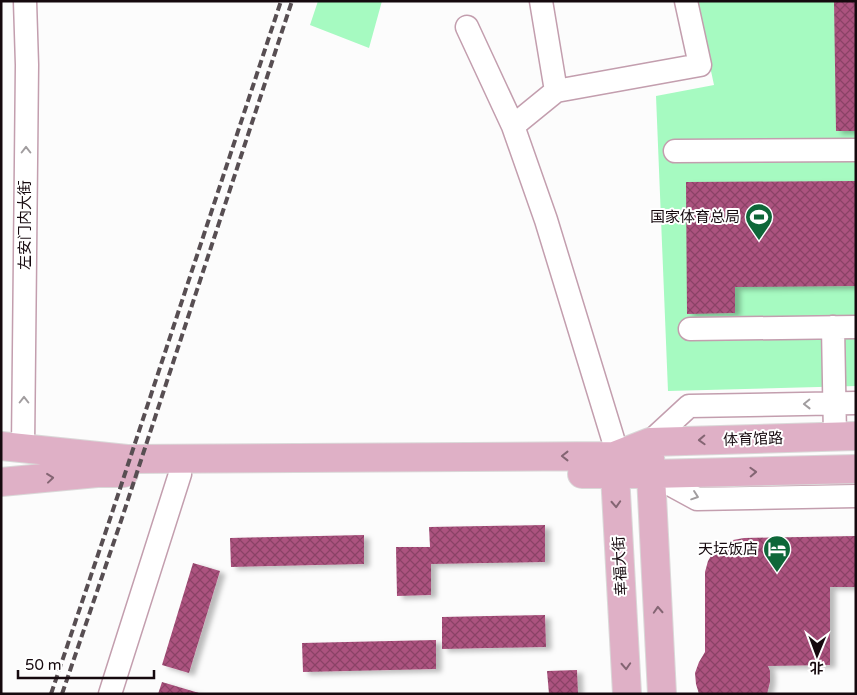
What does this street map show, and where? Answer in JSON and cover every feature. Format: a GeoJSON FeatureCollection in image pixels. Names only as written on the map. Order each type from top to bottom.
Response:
{"type":"FeatureCollection","features":[{"type":"Feature","properties":{"kind":"main road","name":"体育馆路"},"geometry":{"type":"LineString","coordinates":[[614,456],[650,442],[845,436]]}},
{"type":"Feature","properties":{"kind":"main road"},"geometry":{"type":"LineString","coordinates":[[650,442],[662,694]]}},
{"type":"Feature","properties":{"kind":"main road"},"geometry":{"type":"LineString","coordinates":[[12,447],[127,458],[614,456],[651,474],[856,469]]}},
{"type":"Feature","properties":{"kind":"main road"},"geometry":{"type":"LineString","coordinates":[[1,482],[97,473],[180,474],[614,456]]}},
{"type":"Feature","properties":{"kind":"main road","name":"幸福大街"},"geometry":{"type":"LineString","coordinates":[[614,456],[628,694]]}},
{"type":"Feature","properties":{"kind":"street","name":"左安门内大街"},"geometry":{"type":"LineString","coordinates":[[12,447],[27,66],[26,1]]}},
{"type":"Feature","properties":{"kind":"street"},"geometry":{"type":"LineString","coordinates":[[541,1],[556,91]]}},
{"type":"Feature","properties":{"kind":"street"},"geometry":{"type":"LineString","coordinates":[[513,126],[556,91],[700,64],[686,1]]}},
{"type":"Feature","properties":{"kind":"street"},"geometry":{"type":"LineString","coordinates":[[467,27],[513,126],[546,220],[614,456]]}},
{"type":"Feature","properties":{"kind":"street"},"geometry":{"type":"LineString","coordinates":[[675,151],[856,150]]}},
{"type":"Feature","properties":{"kind":"street"},"geometry":{"type":"LineString","coordinates":[[833,327],[845,403],[845,436]]}},
{"type":"Feature","properties":{"kind":"street"},"geometry":{"type":"LineString","coordinates":[[690,329],[856,327]]}},
{"type":"Feature","properties":{"kind":"street"},"geometry":{"type":"LineString","coordinates":[[650,442],[689,406],[845,403]]}},
{"type":"Feature","properties":{"kind":"street"},"geometry":{"type":"LineString","coordinates":[[110,694],[180,474]]}},
{"type":"Feature","properties":{"kind":"street"},"geometry":{"type":"LineString","coordinates":[[651,474],[697,499],[856,496]]}},
{"type":"Feature","properties":{"kind":"green space"},"geometry":{"type":"Polygon","coordinates":[[[318,1],[382,1],[369,48],[310,25],[318,1]]]}},
{"type":"Feature","properties":{"kind":"green space","name":"国家体育总局"},"geometry":{"type":"Polygon","coordinates":[[[696,1],[856,1],[856,386],[668,391],[656,96],[714,85],[696,1]]]}},
{"type":"Feature","properties":{"kind":"building"},"geometry":{"type":"Polygon","coordinates":[[[834,1],[856,1],[856,131],[836,131],[834,1]]]}},
{"type":"Feature","properties":{"kind":"building","name":"国家体育总局"},"geometry":{"type":"Polygon","coordinates":[[[856,181],[856,286],[735,287],[735,313],[687,314],[686,182],[856,181]]]}},
{"type":"Feature","properties":{"kind":"building"},"geometry":{"type":"Polygon","coordinates":[[[545,525],[545,562],[431,564],[431,595],[397,596],[396,547],[430,547],[429,527],[545,525]]]}},
{"type":"Feature","properties":{"kind":"building"},"geometry":{"type":"Polygon","coordinates":[[[364,535],[364,564],[231,567],[230,538],[364,535]]]}},
{"type":"Feature","properties":{"kind":"building"},"geometry":{"type":"Polygon","coordinates":[[[856,536],[856,587],[830,587],[830,665],[768,666],[770,682],[767,694],[699,694],[695,673],[705,652],[705,572],[708,561],[714,551],[733,540],[744,538],[856,536]]]}},
{"type":"Feature","properties":{"kind":"building"},"geometry":{"type":"Polygon","coordinates":[[[193,563],[220,571],[189,673],[162,665],[193,563]]]}},
{"type":"Feature","properties":{"kind":"building"},"geometry":{"type":"Polygon","coordinates":[[[545,615],[546,647],[442,649],[442,617],[545,615]]]}},
{"type":"Feature","properties":{"kind":"building"},"geometry":{"type":"Polygon","coordinates":[[[436,640],[436,669],[303,672],[302,643],[436,640]]]}},
{"type":"Feature","properties":{"kind":"building"},"geometry":{"type":"Polygon","coordinates":[[[577,670],[578,694],[549,694],[547,671],[577,670]]]}},
{"type":"Feature","properties":{"kind":"building"},"geometry":{"type":"Polygon","coordinates":[[[162,682],[199,693],[199,694],[158,694],[162,682]]]}},
{"type":"Feature","properties":{"kind":"railway"},"geometry":{"type":"LineString","coordinates":[[51,694],[281,1]]}},
{"type":"Feature","properties":{"kind":"railway"},"geometry":{"type":"LineString","coordinates":[[62,694],[292,1]]}},
{"type":"Feature","properties":{"kind":"place","name":"国家体育总局"},"geometry":{"type":"Point","coordinates":[759,241]}},
{"type":"Feature","properties":{"kind":"place","name":"天坛饭店"},"geometry":{"type":"Point","coordinates":[777,573]}}]}
